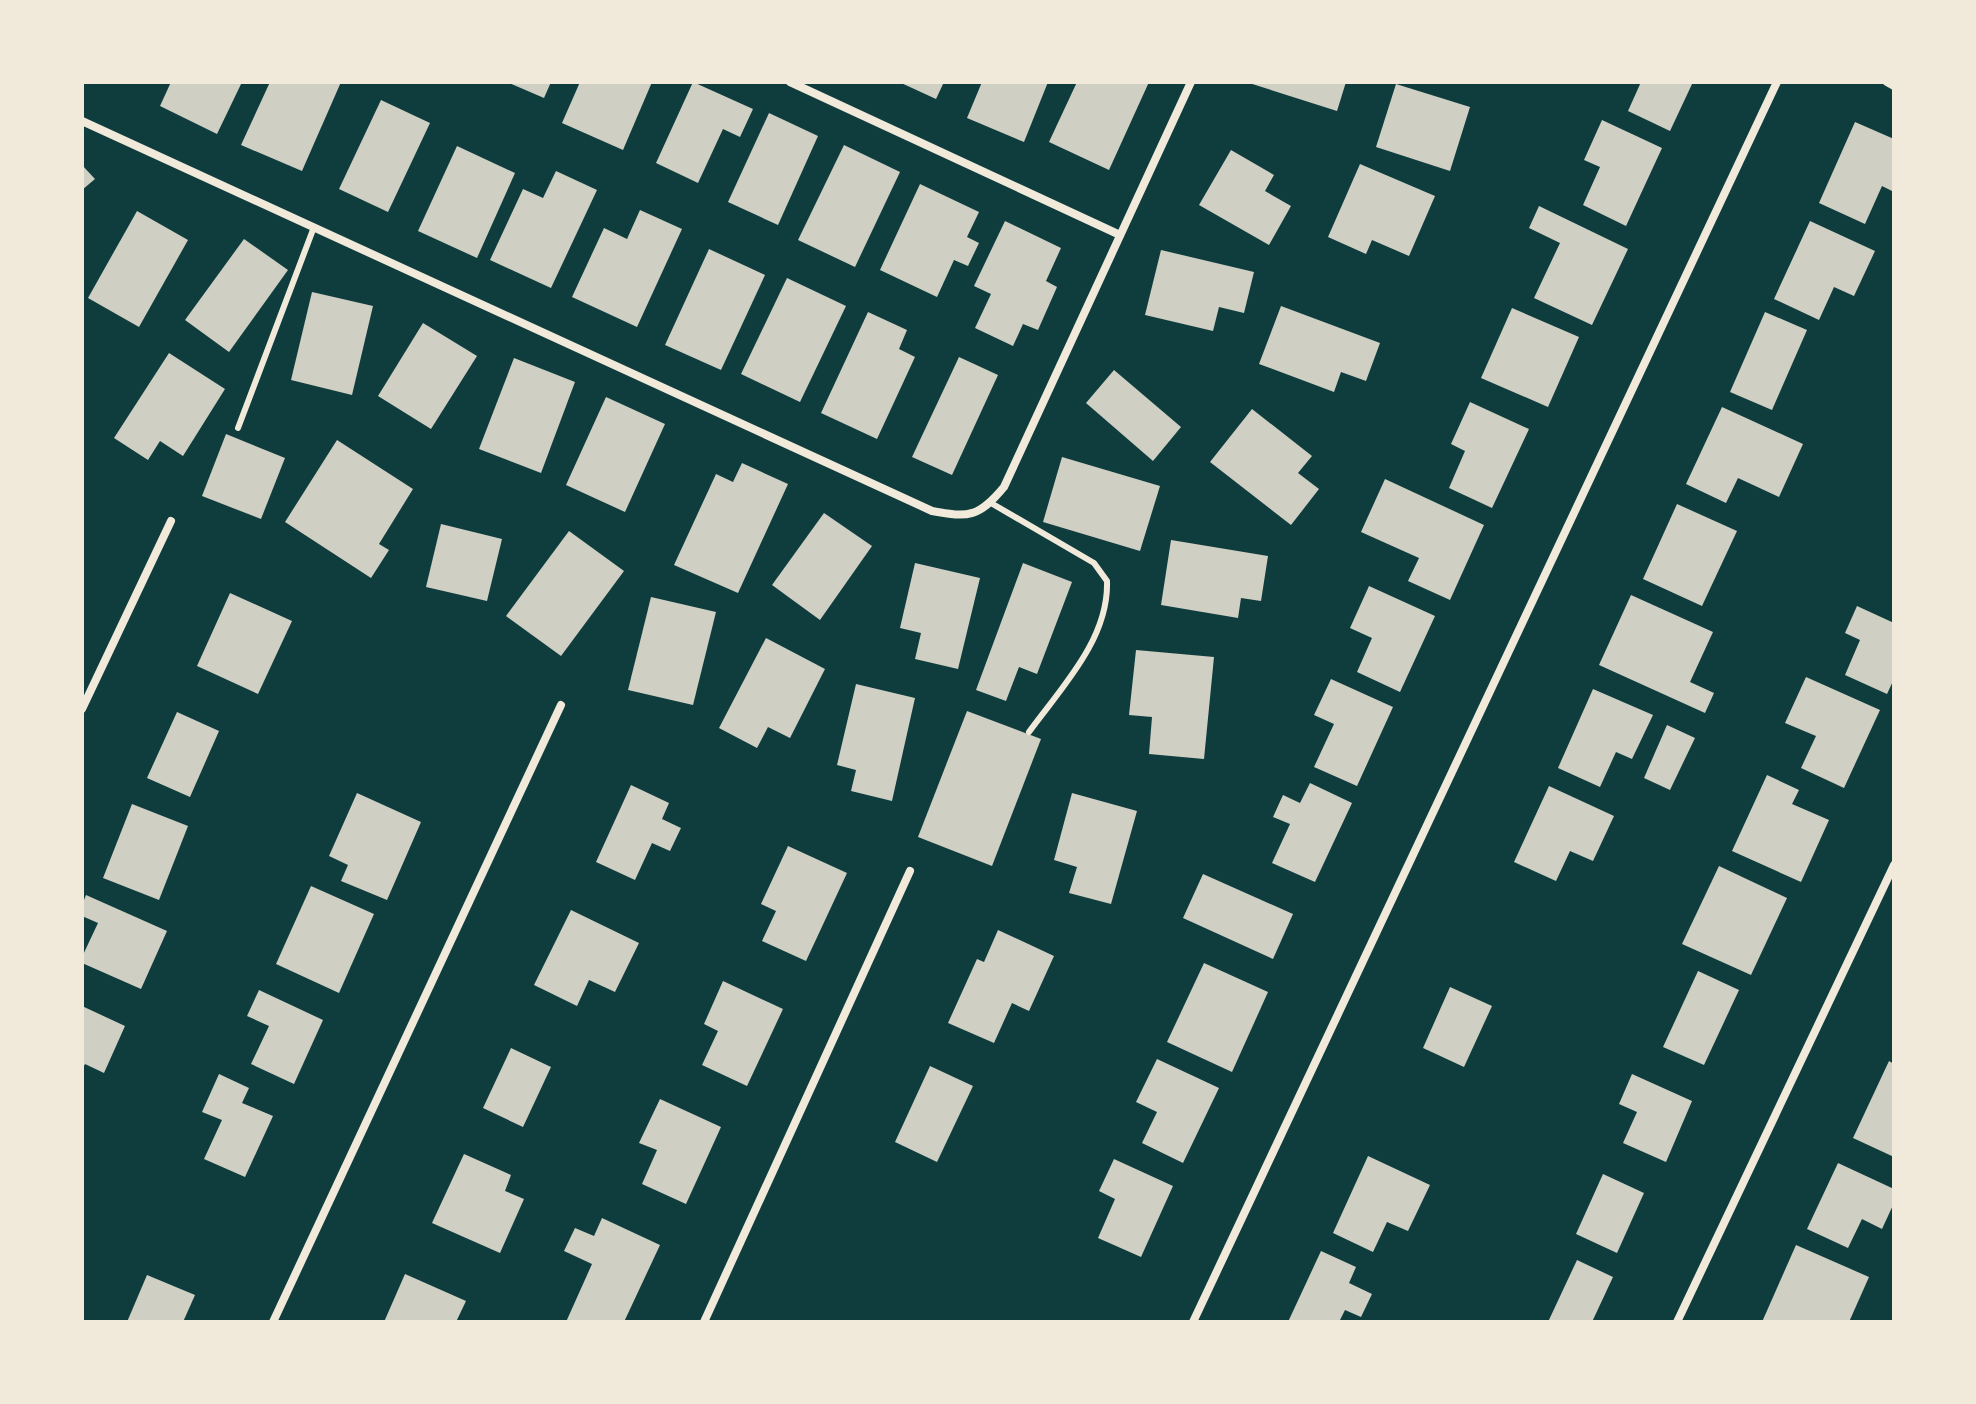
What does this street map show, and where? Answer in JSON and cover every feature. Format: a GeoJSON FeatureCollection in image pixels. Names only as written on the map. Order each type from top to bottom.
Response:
{"type":"FeatureCollection","features":[{"type":"Feature","properties":{"kind":"street"},"geometry":{"type":"LineString","coordinates":[[790,82],[1120,235]]}},
{"type":"Feature","properties":{"kind":"street"},"geometry":{"type":"LineString","coordinates":[[82,121],[932,511],[963,517],[988,507],[1004,487],[1191,82]]}},
{"type":"Feature","properties":{"kind":"street"},"geometry":{"type":"LineString","coordinates":[[1193,1322],[1777,82]]}},
{"type":"Feature","properties":{"kind":"street"},"geometry":{"type":"LineString","coordinates":[[1887,82],[1894,86]]}},
{"type":"Feature","properties":{"kind":"street"},"geometry":{"type":"LineString","coordinates":[[82,709],[171,521]]}},
{"type":"Feature","properties":{"kind":"street"},"geometry":{"type":"LineString","coordinates":[[273,1322],[561,705]]}},
{"type":"Feature","properties":{"kind":"street"},"geometry":{"type":"LineString","coordinates":[[1677,1322],[1894,865]]}},
{"type":"Feature","properties":{"kind":"street"},"geometry":{"type":"LineString","coordinates":[[704,1322],[910,871]]}},
{"type":"Feature","properties":{"kind":"lane"},"geometry":{"type":"LineString","coordinates":[[238,428],[314,227]]}},
{"type":"Feature","properties":{"kind":"lane"},"geometry":{"type":"LineString","coordinates":[[991,503],[1094,563],[1107,581],[1106,608],[1090,645],[1029,732]]}},
{"type":"Feature","properties":{"kind":"building"},"geometry":{"type":"Polygon","coordinates":[[[171,82],[242,82],[217,134],[160,106],[171,82]]]}},
{"type":"Feature","properties":{"kind":"building"},"geometry":{"type":"Polygon","coordinates":[[[270,82],[341,82],[302,171],[241,145],[270,82]]]}},
{"type":"Feature","properties":{"kind":"building"},"geometry":{"type":"Polygon","coordinates":[[[507,82],[551,82],[544,98],[507,82]]]}},
{"type":"Feature","properties":{"kind":"building"},"geometry":{"type":"Polygon","coordinates":[[[580,82],[652,82],[623,150],[562,123],[580,82]]]}},
{"type":"Feature","properties":{"kind":"building"},"geometry":{"type":"Polygon","coordinates":[[[693,82],[753,109],[740,137],[723,129],[698,183],[656,163],[693,82]]]}},
{"type":"Feature","properties":{"kind":"building"},"geometry":{"type":"Polygon","coordinates":[[[899,82],[944,82],[936,99],[899,82]]]}},
{"type":"Feature","properties":{"kind":"building"},"geometry":{"type":"Polygon","coordinates":[[[982,82],[1048,82],[1024,142],[967,118],[982,82]]]}},
{"type":"Feature","properties":{"kind":"building"},"geometry":{"type":"Polygon","coordinates":[[[1077,82],[1149,82],[1109,170],[1049,142],[1077,82]]]}},
{"type":"Feature","properties":{"kind":"building"},"geometry":{"type":"Polygon","coordinates":[[[1246,82],[1346,82],[1337,111],[1246,82]]]}},
{"type":"Feature","properties":{"kind":"building"},"geometry":{"type":"Polygon","coordinates":[[[1641,82],[1693,82],[1670,131],[1628,111],[1641,82]]]}},
{"type":"Feature","properties":{"kind":"building"},"geometry":{"type":"Polygon","coordinates":[[[1396,84],[1470,107],[1450,171],[1376,147],[1396,84]]]}},
{"type":"Feature","properties":{"kind":"building"},"geometry":{"type":"Polygon","coordinates":[[[381,100],[430,123],[388,212],[339,189],[381,100]]]}},
{"type":"Feature","properties":{"kind":"building"},"geometry":{"type":"Polygon","coordinates":[[[769,113],[818,136],[778,225],[728,202],[769,113]]]}},
{"type":"Feature","properties":{"kind":"building"},"geometry":{"type":"Polygon","coordinates":[[[1602,120],[1662,148],[1626,226],[1583,205],[1600,167],[1584,160],[1602,120]]]}},
{"type":"Feature","properties":{"kind":"building"},"geometry":{"type":"Polygon","coordinates":[[[1855,122],[1894,139],[1894,192],[1882,186],[1865,224],[1819,203],[1855,122]]]}},
{"type":"Feature","properties":{"kind":"building"},"geometry":{"type":"Polygon","coordinates":[[[844,145],[900,172],[855,267],[798,240],[844,145]]]}},
{"type":"Feature","properties":{"kind":"building"},"geometry":{"type":"Polygon","coordinates":[[[457,146],[515,173],[477,258],[418,231],[457,146]]]}},
{"type":"Feature","properties":{"kind":"building"},"geometry":{"type":"Polygon","coordinates":[[[1231,150],[1274,175],[1265,191],[1291,206],[1269,245],[1199,205],[1231,150]]]}},
{"type":"Feature","properties":{"kind":"building"},"geometry":{"type":"Polygon","coordinates":[[[1360,164],[1435,196],[1409,256],[1372,240],[1366,254],[1328,237],[1360,164]]]}},
{"type":"Feature","properties":{"kind":"building"},"geometry":{"type":"Polygon","coordinates":[[[82,165],[95,179],[82,190],[82,165]]]}},
{"type":"Feature","properties":{"kind":"building"},"geometry":{"type":"Polygon","coordinates":[[[556,171],[597,190],[551,288],[490,260],[523,189],[543,198],[556,171]]]}},
{"type":"Feature","properties":{"kind":"building"},"geometry":{"type":"Polygon","coordinates":[[[920,184],[979,212],[967,237],[979,243],[968,266],[954,260],[937,297],[880,270],[920,184]]]}},
{"type":"Feature","properties":{"kind":"building"},"geometry":{"type":"Polygon","coordinates":[[[1539,206],[1628,249],[1592,325],[1534,298],[1560,243],[1529,228],[1539,206]]]}},
{"type":"Feature","properties":{"kind":"building"},"geometry":{"type":"Polygon","coordinates":[[[640,210],[682,229],[637,327],[572,297],[604,228],[627,239],[640,210]]]}},
{"type":"Feature","properties":{"kind":"building"},"geometry":{"type":"Polygon","coordinates":[[[137,211],[188,240],[139,327],[88,298],[137,211]]]}},
{"type":"Feature","properties":{"kind":"building"},"geometry":{"type":"Polygon","coordinates":[[[1005,221],[1061,248],[1046,281],[1057,287],[1038,330],[1023,324],[1013,346],[975,328],[991,294],[974,286],[1005,221]]]}},
{"type":"Feature","properties":{"kind":"building"},"geometry":{"type":"Polygon","coordinates":[[[1810,221],[1875,251],[1854,296],[1834,287],[1819,320],[1774,299],[1810,221]]]}},
{"type":"Feature","properties":{"kind":"building"},"geometry":{"type":"Polygon","coordinates":[[[244,239],[288,270],[229,352],[185,320],[244,239]]]}},
{"type":"Feature","properties":{"kind":"building"},"geometry":{"type":"Polygon","coordinates":[[[709,249],[765,275],[721,370],[665,345],[709,249]]]}},
{"type":"Feature","properties":{"kind":"building"},"geometry":{"type":"Polygon","coordinates":[[[1161,250],[1254,272],[1244,313],[1219,307],[1213,331],[1145,315],[1161,250]]]}},
{"type":"Feature","properties":{"kind":"building"},"geometry":{"type":"Polygon","coordinates":[[[787,278],[846,306],[800,402],[741,374],[787,278]]]}},
{"type":"Feature","properties":{"kind":"building"},"geometry":{"type":"Polygon","coordinates":[[[312,292],[373,306],[352,395],[291,380],[312,292]]]}},
{"type":"Feature","properties":{"kind":"building"},"geometry":{"type":"Polygon","coordinates":[[[1281,306],[1380,343],[1366,381],[1341,372],[1334,392],[1259,364],[1281,306]]]}},
{"type":"Feature","properties":{"kind":"building"},"geometry":{"type":"Polygon","coordinates":[[[1512,308],[1579,337],[1548,407],[1481,378],[1512,308]]]}},
{"type":"Feature","properties":{"kind":"building"},"geometry":{"type":"Polygon","coordinates":[[[868,312],[907,330],[899,349],[915,357],[877,439],[821,413],[868,312]]]}},
{"type":"Feature","properties":{"kind":"building"},"geometry":{"type":"Polygon","coordinates":[[[1765,312],[1807,330],[1772,410],[1730,392],[1765,312]]]}},
{"type":"Feature","properties":{"kind":"building"},"geometry":{"type":"Polygon","coordinates":[[[423,323],[477,356],[431,429],[378,396],[423,323]]]}},
{"type":"Feature","properties":{"kind":"building"},"geometry":{"type":"Polygon","coordinates":[[[169,353],[225,389],[183,456],[160,441],[148,460],[114,438],[169,353]]]}},
{"type":"Feature","properties":{"kind":"building"},"geometry":{"type":"Polygon","coordinates":[[[959,357],[998,375],[952,475],[912,457],[959,357]]]}},
{"type":"Feature","properties":{"kind":"building"},"geometry":{"type":"Polygon","coordinates":[[[514,358],[575,382],[541,473],[479,449],[514,358]]]}},
{"type":"Feature","properties":{"kind":"building"},"geometry":{"type":"Polygon","coordinates":[[[1114,370],[1181,427],[1153,461],[1086,403],[1114,370]]]}},
{"type":"Feature","properties":{"kind":"building"},"geometry":{"type":"Polygon","coordinates":[[[606,397],[665,424],[625,512],[566,485],[606,397]]]}},
{"type":"Feature","properties":{"kind":"building"},"geometry":{"type":"Polygon","coordinates":[[[1470,402],[1529,429],[1492,508],[1449,488],[1465,451],[1451,444],[1470,402]]]}},
{"type":"Feature","properties":{"kind":"building"},"geometry":{"type":"Polygon","coordinates":[[[1722,407],[1803,444],[1779,497],[1738,478],[1726,503],[1686,484],[1722,407]]]}},
{"type":"Feature","properties":{"kind":"building"},"geometry":{"type":"Polygon","coordinates":[[[1252,409],[1312,456],[1298,473],[1319,489],[1291,525],[1210,462],[1252,409]]]}},
{"type":"Feature","properties":{"kind":"building"},"geometry":{"type":"Polygon","coordinates":[[[226,434],[285,458],[261,519],[202,496],[226,434]]]}},
{"type":"Feature","properties":{"kind":"building"},"geometry":{"type":"Polygon","coordinates":[[[337,440],[413,489],[379,544],[389,550],[371,578],[285,522],[337,440]]]}},
{"type":"Feature","properties":{"kind":"building"},"geometry":{"type":"Polygon","coordinates":[[[1062,457],[1160,486],[1140,551],[1043,522],[1062,457]]]}},
{"type":"Feature","properties":{"kind":"building"},"geometry":{"type":"Polygon","coordinates":[[[742,463],[788,484],[738,593],[674,565],[716,474],[733,482],[742,463]]]}},
{"type":"Feature","properties":{"kind":"building"},"geometry":{"type":"Polygon","coordinates":[[[1385,479],[1484,525],[1450,600],[1408,581],[1419,558],[1361,532],[1385,479]]]}},
{"type":"Feature","properties":{"kind":"building"},"geometry":{"type":"Polygon","coordinates":[[[1677,504],[1737,531],[1702,606],[1643,579],[1677,504]]]}},
{"type":"Feature","properties":{"kind":"building"},"geometry":{"type":"Polygon","coordinates":[[[824,513],[872,546],[820,620],[772,585],[824,513]]]}},
{"type":"Feature","properties":{"kind":"building"},"geometry":{"type":"Polygon","coordinates":[[[441,524],[502,539],[487,601],[426,587],[441,524]]]}},
{"type":"Feature","properties":{"kind":"building"},"geometry":{"type":"Polygon","coordinates":[[[569,531],[624,571],[561,656],[506,616],[569,531]]]}},
{"type":"Feature","properties":{"kind":"building"},"geometry":{"type":"Polygon","coordinates":[[[1171,540],[1268,556],[1261,601],[1241,598],[1238,618],[1161,605],[1171,540]]]}},
{"type":"Feature","properties":{"kind":"building"},"geometry":{"type":"Polygon","coordinates":[[[915,563],[980,578],[958,669],[915,659],[921,633],[900,628],[915,563]]]}},
{"type":"Feature","properties":{"kind":"building"},"geometry":{"type":"Polygon","coordinates":[[[1023,563],[1072,582],[1037,674],[1019,667],[1006,701],[976,690],[1023,563]]]}},
{"type":"Feature","properties":{"kind":"building"},"geometry":{"type":"Polygon","coordinates":[[[1369,586],[1435,616],[1400,692],[1357,672],[1372,638],[1350,628],[1369,586]]]}},
{"type":"Feature","properties":{"kind":"building"},"geometry":{"type":"Polygon","coordinates":[[[230,593],[292,621],[258,694],[197,666],[230,593]]]}},
{"type":"Feature","properties":{"kind":"building"},"geometry":{"type":"Polygon","coordinates":[[[1631,595],[1713,632],[1690,682],[1714,693],[1705,713],[1599,665],[1631,595]]]}},
{"type":"Feature","properties":{"kind":"building"},"geometry":{"type":"Polygon","coordinates":[[[651,597],[716,612],[693,705],[628,690],[651,597]]]}},
{"type":"Feature","properties":{"kind":"building"},"geometry":{"type":"Polygon","coordinates":[[[1857,606],[1894,623],[1894,679],[1887,694],[1845,675],[1860,640],[1845,633],[1857,606]]]}},
{"type":"Feature","properties":{"kind":"building"},"geometry":{"type":"Polygon","coordinates":[[[766,638],[825,669],[790,738],[768,727],[757,748],[719,728],[766,638]]]}},
{"type":"Feature","properties":{"kind":"building"},"geometry":{"type":"Polygon","coordinates":[[[1136,650],[1214,657],[1204,759],[1149,754],[1152,717],[1129,715],[1136,650]]]}},
{"type":"Feature","properties":{"kind":"building"},"geometry":{"type":"Polygon","coordinates":[[[1806,677],[1880,710],[1844,788],[1801,768],[1816,736],[1785,723],[1806,677]]]}},
{"type":"Feature","properties":{"kind":"building"},"geometry":{"type":"Polygon","coordinates":[[[1331,679],[1393,707],[1357,786],[1314,767],[1334,724],[1314,715],[1331,679]]]}},
{"type":"Feature","properties":{"kind":"building"},"geometry":{"type":"Polygon","coordinates":[[[856,684],[915,698],[892,801],[851,791],[856,770],[837,765],[856,684]]]}},
{"type":"Feature","properties":{"kind":"building"},"geometry":{"type":"Polygon","coordinates":[[[1593,689],[1653,715],[1632,759],[1616,752],[1600,787],[1558,768],[1593,689]]]}},
{"type":"Feature","properties":{"kind":"building"},"geometry":{"type":"Polygon","coordinates":[[[967,711],[1041,739],[992,866],[918,837],[967,711]]]}},
{"type":"Feature","properties":{"kind":"building"},"geometry":{"type":"Polygon","coordinates":[[[177,712],[219,731],[190,797],[147,778],[177,712]]]}},
{"type":"Feature","properties":{"kind":"building"},"geometry":{"type":"Polygon","coordinates":[[[1667,725],[1695,738],[1670,790],[1644,778],[1667,725]]]}},
{"type":"Feature","properties":{"kind":"building"},"geometry":{"type":"Polygon","coordinates":[[[1767,775],[1799,790],[1792,804],[1829,820],[1801,882],[1732,851],[1767,775]]]}},
{"type":"Feature","properties":{"kind":"building"},"geometry":{"type":"Polygon","coordinates":[[[1310,783],[1352,803],[1315,882],[1272,863],[1290,824],[1273,817],[1283,795],[1300,803],[1310,783]]]}},
{"type":"Feature","properties":{"kind":"building"},"geometry":{"type":"Polygon","coordinates":[[[631,785],[669,803],[662,819],[681,828],[670,851],[652,843],[635,880],[596,862],[631,785]]]}},
{"type":"Feature","properties":{"kind":"building"},"geometry":{"type":"Polygon","coordinates":[[[1549,786],[1614,816],[1593,861],[1570,851],[1556,881],[1514,862],[1549,786]]]}},
{"type":"Feature","properties":{"kind":"building"},"geometry":{"type":"Polygon","coordinates":[[[357,793],[421,822],[387,900],[341,881],[348,865],[329,856],[357,793]]]}},
{"type":"Feature","properties":{"kind":"building"},"geometry":{"type":"Polygon","coordinates":[[[1072,793],[1137,811],[1111,904],[1069,893],[1077,867],[1054,860],[1072,793]]]}},
{"type":"Feature","properties":{"kind":"building"},"geometry":{"type":"Polygon","coordinates":[[[132,804],[188,826],[159,900],[103,878],[132,804]]]}},
{"type":"Feature","properties":{"kind":"building"},"geometry":{"type":"Polygon","coordinates":[[[788,846],[847,873],[806,961],[762,941],[776,911],[761,904],[788,846]]]}},
{"type":"Feature","properties":{"kind":"building"},"geometry":{"type":"Polygon","coordinates":[[[1719,866],[1787,898],[1751,975],[1682,944],[1719,866]]]}},
{"type":"Feature","properties":{"kind":"building"},"geometry":{"type":"Polygon","coordinates":[[[1203,874],[1293,914],[1273,959],[1183,918],[1203,874]]]}},
{"type":"Feature","properties":{"kind":"building"},"geometry":{"type":"Polygon","coordinates":[[[311,886],[374,914],[339,993],[276,964],[311,886]]]}},
{"type":"Feature","properties":{"kind":"building"},"geometry":{"type":"Polygon","coordinates":[[[86,895],[167,931],[141,989],[82,963],[98,923],[82,916],[86,895]]]}},
{"type":"Feature","properties":{"kind":"building"},"geometry":{"type":"Polygon","coordinates":[[[571,910],[639,943],[615,992],[589,980],[577,1006],[534,985],[571,910]]]}},
{"type":"Feature","properties":{"kind":"building"},"geometry":{"type":"Polygon","coordinates":[[[998,930],[1054,956],[1029,1011],[1012,1003],[994,1043],[948,1023],[977,959],[984,962],[998,930]]]}},
{"type":"Feature","properties":{"kind":"building"},"geometry":{"type":"Polygon","coordinates":[[[1204,963],[1268,992],[1232,1072],[1167,1042],[1204,963]]]}},
{"type":"Feature","properties":{"kind":"building"},"geometry":{"type":"Polygon","coordinates":[[[1698,971],[1739,990],[1704,1065],[1663,1047],[1698,971]]]}},
{"type":"Feature","properties":{"kind":"building"},"geometry":{"type":"Polygon","coordinates":[[[723,981],[783,1009],[747,1086],[702,1065],[718,1031],[704,1024],[723,981]]]}},
{"type":"Feature","properties":{"kind":"building"},"geometry":{"type":"Polygon","coordinates":[[[1450,987],[1492,1006],[1464,1067],[1423,1048],[1450,987]]]}},
{"type":"Feature","properties":{"kind":"building"},"geometry":{"type":"Polygon","coordinates":[[[259,990],[323,1020],[294,1084],[251,1064],[269,1026],[247,1016],[259,990]]]}},
{"type":"Feature","properties":{"kind":"building"},"geometry":{"type":"Polygon","coordinates":[[[82,1006],[125,1026],[104,1073],[85,1064],[82,1070],[82,1006]]]}},
{"type":"Feature","properties":{"kind":"building"},"geometry":{"type":"Polygon","coordinates":[[[511,1048],[551,1067],[523,1127],[483,1108],[511,1048]]]}},
{"type":"Feature","properties":{"kind":"building"},"geometry":{"type":"Polygon","coordinates":[[[1157,1059],[1219,1088],[1183,1163],[1142,1143],[1157,1112],[1136,1102],[1157,1059]]]}},
{"type":"Feature","properties":{"kind":"building"},"geometry":{"type":"Polygon","coordinates":[[[1889,1061],[1894,1064],[1894,1157],[1853,1138],[1889,1061]]]}},
{"type":"Feature","properties":{"kind":"building"},"geometry":{"type":"Polygon","coordinates":[[[930,1066],[973,1086],[937,1162],[895,1142],[930,1066]]]}},
{"type":"Feature","properties":{"kind":"building"},"geometry":{"type":"Polygon","coordinates":[[[219,1074],[249,1088],[242,1103],[273,1116],[245,1177],[204,1159],[222,1120],[202,1112],[219,1074]]]}},
{"type":"Feature","properties":{"kind":"building"},"geometry":{"type":"Polygon","coordinates":[[[1632,1074],[1692,1101],[1666,1162],[1623,1143],[1637,1112],[1619,1104],[1632,1074]]]}},
{"type":"Feature","properties":{"kind":"building"},"geometry":{"type":"Polygon","coordinates":[[[660,1099],[721,1127],[686,1204],[642,1184],[657,1150],[639,1143],[660,1099]]]}},
{"type":"Feature","properties":{"kind":"building"},"geometry":{"type":"Polygon","coordinates":[[[464,1154],[511,1175],[505,1191],[524,1199],[500,1253],[432,1223],[464,1154]]]}},
{"type":"Feature","properties":{"kind":"building"},"geometry":{"type":"Polygon","coordinates":[[[1368,1156],[1430,1185],[1408,1231],[1387,1222],[1373,1252],[1333,1233],[1368,1156]]]}},
{"type":"Feature","properties":{"kind":"building"},"geometry":{"type":"Polygon","coordinates":[[[1114,1159],[1173,1186],[1141,1257],[1098,1238],[1115,1199],[1099,1191],[1114,1159]]]}},
{"type":"Feature","properties":{"kind":"building"},"geometry":{"type":"Polygon","coordinates":[[[1838,1163],[1894,1189],[1894,1203],[1882,1229],[1862,1219],[1848,1248],[1807,1229],[1838,1163]]]}},
{"type":"Feature","properties":{"kind":"building"},"geometry":{"type":"Polygon","coordinates":[[[1603,1174],[1644,1193],[1617,1253],[1576,1234],[1603,1174]]]}},
{"type":"Feature","properties":{"kind":"building"},"geometry":{"type":"Polygon","coordinates":[[[602,1218],[660,1245],[624,1322],[566,1322],[592,1264],[564,1251],[575,1228],[594,1236],[602,1218]]]}},
{"type":"Feature","properties":{"kind":"building"},"geometry":{"type":"Polygon","coordinates":[[[1796,1245],[1869,1277],[1849,1322],[1762,1322],[1796,1245]]]}},
{"type":"Feature","properties":{"kind":"building"},"geometry":{"type":"Polygon","coordinates":[[[1321,1251],[1356,1267],[1349,1283],[1372,1294],[1361,1317],[1345,1310],[1339,1322],[1288,1322],[1321,1251]]]}},
{"type":"Feature","properties":{"kind":"building"},"geometry":{"type":"Polygon","coordinates":[[[1577,1260],[1613,1277],[1592,1322],[1548,1322],[1577,1260]]]}},
{"type":"Feature","properties":{"kind":"building"},"geometry":{"type":"Polygon","coordinates":[[[405,1274],[466,1301],[456,1322],[384,1322],[405,1274]]]}},
{"type":"Feature","properties":{"kind":"building"},"geometry":{"type":"Polygon","coordinates":[[[147,1275],[195,1295],[183,1322],[127,1322],[147,1275]]]}}]}
